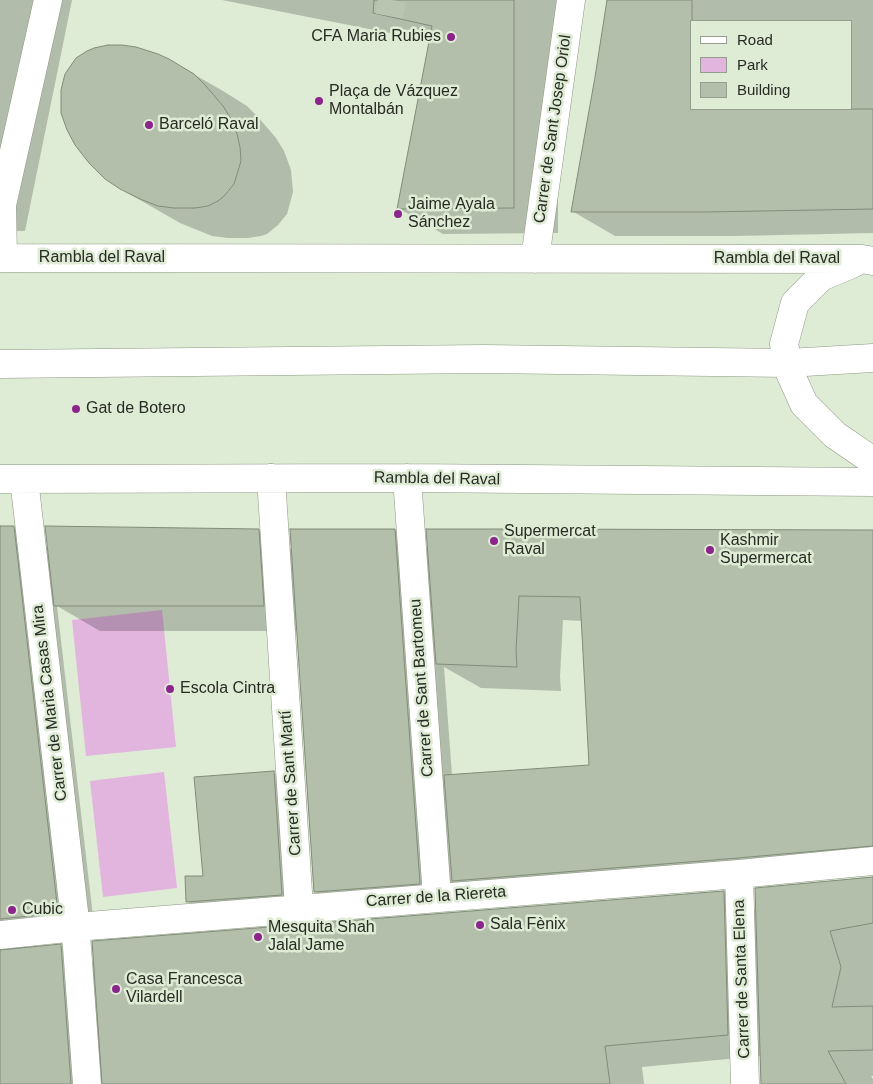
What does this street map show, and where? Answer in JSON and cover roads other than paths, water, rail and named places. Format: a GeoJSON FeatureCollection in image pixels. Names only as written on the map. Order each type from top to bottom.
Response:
{"type":"FeatureCollection","features":[{"type":"Feature","properties":{"kind":"street","name":"Rambla del Raval"},"geometry":{"type":"LineString","coordinates":[[48,0],[2,205],[2,258],[867,260]]}},
{"type":"Feature","properties":{"kind":"street","name":"Carrer de Sant Josep Oriol"},"geometry":{"type":"LineString","coordinates":[[535,259],[571,0]]}},
{"type":"Feature","properties":{"kind":"street","name":"Rambla del Raval"},"geometry":{"type":"LineString","coordinates":[[867,260],[822,277],[795,303],[784,344],[790,373],[804,404],[835,435],[873,461]]}},
{"type":"Feature","properties":{"kind":"street"},"geometry":{"type":"LineString","coordinates":[[0,364],[484,359],[788,363],[873,358]]}},
{"type":"Feature","properties":{"kind":"street","name":"Carrer de Sant Martí"},"geometry":{"type":"LineString","coordinates":[[271,478],[299,908]]}},
{"type":"Feature","properties":{"kind":"street","name":"Rambla del Raval"},"geometry":{"type":"LineString","coordinates":[[12,479],[407,478],[873,482]]}},
{"type":"Feature","properties":{"kind":"street","name":"Carrer de Sant Bartomeu"},"geometry":{"type":"LineString","coordinates":[[407,478],[437,897]]}},
{"type":"Feature","properties":{"kind":"street","name":"Carrer de Maria Casas Mira"},"geometry":{"type":"LineString","coordinates":[[12,479],[76,927],[88,1084]]}},
{"type":"Feature","properties":{"kind":"street","name":"Carrer de la Riereta"},"geometry":{"type":"LineString","coordinates":[[0,935],[299,908],[739,874],[873,861]]}},
{"type":"Feature","properties":{"kind":"street","name":"Carrer de Santa Elena"},"geometry":{"type":"LineString","coordinates":[[739,874],[745,1084]]}},
{"type":"Feature","properties":{"kind":"tunnel"},"geometry":{"type":"LineString","coordinates":[[389,16],[392,0]]}},
{"type":"Feature","properties":{"kind":"place","name":"CFA Maria Rubies"},"geometry":{"type":"Point","coordinates":[451,37]}},
{"type":"Feature","properties":{"kind":"place","name":"Plaça de Vázquez Montalbán"},"geometry":{"type":"Point","coordinates":[319,101]}},
{"type":"Feature","properties":{"kind":"place","name":"Barceló Raval"},"geometry":{"type":"Point","coordinates":[149,125]}},
{"type":"Feature","properties":{"kind":"place","name":"Jaime Ayala Sánchez"},"geometry":{"type":"Point","coordinates":[398,214]}},
{"type":"Feature","properties":{"kind":"place","name":"Gat de Botero"},"geometry":{"type":"Point","coordinates":[76,409]}},
{"type":"Feature","properties":{"kind":"place","name":"Supermercat Raval"},"geometry":{"type":"Point","coordinates":[494,541]}},
{"type":"Feature","properties":{"kind":"place","name":"Kashmir Supermercat"},"geometry":{"type":"Point","coordinates":[710,550]}},
{"type":"Feature","properties":{"kind":"place","name":"Escola Cintra"},"geometry":{"type":"Point","coordinates":[170,689]}},
{"type":"Feature","properties":{"kind":"place","name":"Cubic"},"geometry":{"type":"Point","coordinates":[12,910]}},
{"type":"Feature","properties":{"kind":"place","name":"Sala Fènix"},"geometry":{"type":"Point","coordinates":[480,925]}},
{"type":"Feature","properties":{"kind":"place","name":"Mesquita Shah Jalal Jame"},"geometry":{"type":"Point","coordinates":[258,937]}},
{"type":"Feature","properties":{"kind":"place","name":"Casa Francesca Vilardell"},"geometry":{"type":"Point","coordinates":[116,989]}}]}
